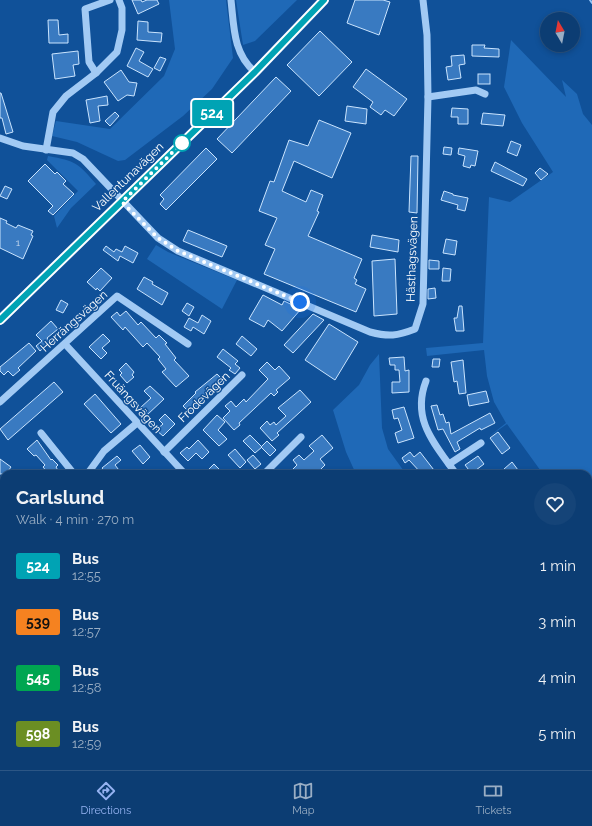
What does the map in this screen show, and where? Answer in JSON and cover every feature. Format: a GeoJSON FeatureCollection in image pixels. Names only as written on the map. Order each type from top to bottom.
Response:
{"type":"FeatureCollection","features":[{"type":"Feature","properties":{"kind":"main road","name":"Vallentunavägen"},"geometry":{"type":"LineString","coordinates":[[0,320],[255,72],[324,0]]}},
{"type":"Feature","properties":{"kind":"street"},"geometry":{"type":"LineString","coordinates":[[96,73],[89,62],[85,9],[110,0]]}},
{"type":"Feature","properties":{"kind":"street"},"geometry":{"type":"LineString","coordinates":[[46,150],[53,112],[66,96],[96,73],[117,52],[122,30],[122,8],[119,0]]}},
{"type":"Feature","properties":{"kind":"street"},"geometry":{"type":"LineString","coordinates":[[231,0],[238,47],[245,63],[255,72]]}},
{"type":"Feature","properties":{"kind":"street","name":"Hästhagsvägen"},"geometry":{"type":"LineString","coordinates":[[122,202],[158,238],[178,251],[370,332],[385,336],[398,336],[416,329],[423,304],[428,97],[427,34],[423,0]]}},
{"type":"Feature","properties":{"kind":"street"},"geometry":{"type":"LineString","coordinates":[[428,97],[476,90],[485,94]]}},
{"type":"Feature","properties":{"kind":"street"},"geometry":{"type":"LineString","coordinates":[[0,138],[22,146],[73,154],[83,159],[122,202]]}},
{"type":"Feature","properties":{"kind":"street","name":"Herrängsvägen"},"geometry":{"type":"LineString","coordinates":[[0,402],[117,296],[188,344]]}},
{"type":"Feature","properties":{"kind":"street","name":"Fruängsvägen"},"geometry":{"type":"LineString","coordinates":[[65,344],[181,470]]}},
{"type":"Feature","properties":{"kind":"street","name":"Frodevägen"},"geometry":{"type":"LineString","coordinates":[[164,452],[242,375]]}},
{"type":"Feature","properties":{"kind":"street"},"geometry":{"type":"LineString","coordinates":[[426,381],[422,392],[420,410],[424,424],[433,443],[453,470]]}},
{"type":"Feature","properties":{"kind":"street"},"geometry":{"type":"LineString","coordinates":[[91,470],[104,452],[137,423]]}},
{"type":"Feature","properties":{"kind":"street"},"geometry":{"type":"LineString","coordinates":[[41,433],[71,470]]}},
{"type":"Feature","properties":{"kind":"street"},"geometry":{"type":"LineString","coordinates":[[268,470],[301,437]]}},
{"type":"Feature","properties":{"kind":"street"},"geometry":{"type":"LineString","coordinates":[[449,464],[480,443]]}},
{"type":"Feature","properties":{"kind":"shaded area"},"geometry":{"type":"Polygon","coordinates":[[[169,0],[226,0],[233,58],[212,89],[183,116],[125,160],[118,161],[77,142],[52,136],[56,121],[110,129],[164,76],[175,49],[169,0]]]}},
{"type":"Feature","properties":{"kind":"shaded area"},"geometry":{"type":"Polygon","coordinates":[[[236,0],[297,0],[255,41],[243,45],[236,0]]]}},
{"type":"Feature","properties":{"kind":"shaded area"},"geometry":{"type":"Polygon","coordinates":[[[511,40],[566,97],[562,80],[577,94],[583,114],[592,125],[592,470],[540,470],[507,424],[487,438],[506,423],[494,402],[487,376],[484,350],[427,356],[426,348],[483,343],[489,197],[510,202],[553,172],[522,123],[504,87],[511,40]]]}},
{"type":"Feature","properties":{"kind":"shaded area"},"geometry":{"type":"Polygon","coordinates":[[[48,156],[76,164],[85,171],[96,184],[71,208],[57,228],[54,216],[78,191],[47,160],[48,156]]]}},
{"type":"Feature","properties":{"kind":"shaded area"},"geometry":{"type":"Polygon","coordinates":[[[156,245],[168,252],[237,280],[222,309],[147,259],[156,245]]]}},
{"type":"Feature","properties":{"kind":"shaded area"},"geometry":{"type":"Polygon","coordinates":[[[379,354],[382,428],[388,449],[403,470],[354,470],[346,452],[333,410],[359,385],[370,365],[379,354]]]}},
{"type":"Feature","properties":{"kind":"building"},"geometry":{"type":"Polygon","coordinates":[[[132,0],[141,0],[142,2],[147,0],[157,0],[159,4],[138,14],[132,0]]]}},
{"type":"Feature","properties":{"kind":"building"},"geometry":{"type":"Polygon","coordinates":[[[355,0],[383,0],[390,2],[379,35],[347,23],[355,0]]]}},
{"type":"Feature","properties":{"kind":"building"},"geometry":{"type":"Polygon","coordinates":[[[48,20],[58,20],[59,35],[68,34],[68,43],[49,43],[48,20]]]}},
{"type":"Feature","properties":{"kind":"building"},"geometry":{"type":"Polygon","coordinates":[[[138,21],[148,22],[148,32],[162,33],[161,42],[137,40],[138,21]]]}},
{"type":"Feature","properties":{"kind":"building"},"geometry":{"type":"Polygon","coordinates":[[[320,31],[352,62],[319,96],[287,65],[320,31]]]}},
{"type":"Feature","properties":{"kind":"building"},"geometry":{"type":"Polygon","coordinates":[[[472,45],[485,45],[484,48],[499,49],[499,57],[472,56],[472,45]]]}},
{"type":"Feature","properties":{"kind":"building"},"geometry":{"type":"Polygon","coordinates":[[[136,48],[144,52],[139,61],[153,69],[148,77],[127,66],[136,48]]]}},
{"type":"Feature","properties":{"kind":"building"},"geometry":{"type":"Polygon","coordinates":[[[78,51],[79,64],[73,65],[75,76],[55,79],[52,54],[78,51]]]}},
{"type":"Feature","properties":{"kind":"building"},"geometry":{"type":"Polygon","coordinates":[[[464,55],[465,64],[459,65],[461,78],[448,80],[446,67],[452,66],[451,56],[464,55]]]}},
{"type":"Feature","properties":{"kind":"building"},"geometry":{"type":"Polygon","coordinates":[[[160,57],[166,59],[160,71],[154,68],[160,57]]]}},
{"type":"Feature","properties":{"kind":"building"},"geometry":{"type":"Polygon","coordinates":[[[366,69],[407,99],[394,116],[385,110],[381,115],[370,107],[373,102],[353,87],[366,69]]]}},
{"type":"Feature","properties":{"kind":"building"},"geometry":{"type":"Polygon","coordinates":[[[121,70],[129,82],[137,83],[134,96],[127,95],[118,101],[104,82],[121,70]]]}},
{"type":"Feature","properties":{"kind":"building"},"geometry":{"type":"Polygon","coordinates":[[[478,74],[490,74],[490,84],[478,84],[478,74]]]}},
{"type":"Feature","properties":{"kind":"building"},"geometry":{"type":"Polygon","coordinates":[[[276,77],[291,91],[232,153],[217,139],[276,77]]]}},
{"type":"Feature","properties":{"kind":"building"},"geometry":{"type":"Polygon","coordinates":[[[0,93],[13,132],[6,134],[2,118],[0,118],[0,93]]]}},
{"type":"Feature","properties":{"kind":"building"},"geometry":{"type":"Polygon","coordinates":[[[107,96],[108,105],[98,106],[100,121],[90,123],[86,100],[107,96]]]}},
{"type":"Feature","properties":{"kind":"building"},"geometry":{"type":"Polygon","coordinates":[[[347,106],[367,109],[366,124],[345,121],[347,106]]]}},
{"type":"Feature","properties":{"kind":"building"},"geometry":{"type":"Polygon","coordinates":[[[452,108],[468,109],[468,124],[458,124],[458,117],[451,117],[452,108]]]}},
{"type":"Feature","properties":{"kind":"building"},"geometry":{"type":"Polygon","coordinates":[[[115,112],[119,116],[110,126],[105,121],[115,112]]]}},
{"type":"Feature","properties":{"kind":"building"},"geometry":{"type":"Polygon","coordinates":[[[483,113],[505,115],[503,126],[481,124],[483,113]]]}},
{"type":"Feature","properties":{"kind":"building"},"geometry":{"type":"Polygon","coordinates":[[[319,120],[351,133],[332,178],[294,161],[282,191],[306,202],[311,190],[323,195],[317,211],[319,212],[308,236],[362,259],[354,278],[357,280],[355,284],[366,289],[356,312],[264,274],[275,249],[265,245],[277,218],[259,211],[270,181],[274,182],[289,140],[308,146],[319,120]]]}},
{"type":"Feature","properties":{"kind":"building"},"geometry":{"type":"Polygon","coordinates":[[[511,141],[521,145],[517,156],[507,152],[511,141]]]}},
{"type":"Feature","properties":{"kind":"building"},"geometry":{"type":"Polygon","coordinates":[[[444,147],[452,148],[451,155],[443,154],[444,147]]]}},
{"type":"Feature","properties":{"kind":"building"},"geometry":{"type":"Polygon","coordinates":[[[206,148],[217,159],[166,210],[160,204],[164,199],[160,195],[206,148]]]}},
{"type":"Feature","properties":{"kind":"building"},"geometry":{"type":"Polygon","coordinates":[[[459,148],[478,151],[475,166],[471,165],[470,168],[463,166],[465,156],[458,154],[459,148]]]}},
{"type":"Feature","properties":{"kind":"building"},"geometry":{"type":"Polygon","coordinates":[[[411,156],[418,156],[417,213],[409,212],[411,156]]]}},
{"type":"Feature","properties":{"kind":"building"},"geometry":{"type":"Polygon","coordinates":[[[495,162],[527,179],[523,186],[491,171],[495,162]]]}},
{"type":"Feature","properties":{"kind":"building"},"geometry":{"type":"Polygon","coordinates":[[[45,164],[55,174],[57,172],[66,181],[63,184],[74,194],[53,215],[48,211],[53,206],[28,181],[45,164]]]}},
{"type":"Feature","properties":{"kind":"building"},"geometry":{"type":"Polygon","coordinates":[[[540,168],[548,174],[541,180],[535,173],[540,168]]]}},
{"type":"Feature","properties":{"kind":"building"},"geometry":{"type":"Polygon","coordinates":[[[5,186],[12,189],[7,199],[0,196],[5,186]]]}},
{"type":"Feature","properties":{"kind":"building"},"geometry":{"type":"Polygon","coordinates":[[[444,191],[453,195],[468,198],[465,211],[457,209],[458,205],[441,200],[444,191]]]}},
{"type":"Feature","properties":{"kind":"building"},"geometry":{"type":"Polygon","coordinates":[[[0,218],[16,228],[18,225],[33,231],[31,235],[33,236],[23,259],[0,248],[0,218]]]}},
{"type":"Feature","properties":{"kind":"building"},"geometry":{"type":"Polygon","coordinates":[[[188,230],[227,246],[222,257],[183,241],[188,230]]]}},
{"type":"Feature","properties":{"kind":"building"},"geometry":{"type":"Polygon","coordinates":[[[372,235],[399,240],[398,252],[370,247],[372,235]]]}},
{"type":"Feature","properties":{"kind":"building"},"geometry":{"type":"Polygon","coordinates":[[[446,239],[457,241],[455,255],[443,253],[446,239]]]}},
{"type":"Feature","properties":{"kind":"building"},"geometry":{"type":"Polygon","coordinates":[[[106,246],[114,252],[116,249],[122,252],[125,246],[138,253],[133,263],[120,256],[118,261],[103,250],[106,246]]]}},
{"type":"Feature","properties":{"kind":"building"},"geometry":{"type":"Polygon","coordinates":[[[395,259],[397,314],[374,316],[372,261],[395,259]]]}},
{"type":"Feature","properties":{"kind":"building"},"geometry":{"type":"Polygon","coordinates":[[[429,260],[439,261],[439,269],[429,269],[429,260]]]}},
{"type":"Feature","properties":{"kind":"building"},"geometry":{"type":"Polygon","coordinates":[[[101,268],[112,278],[100,291],[97,288],[96,290],[87,282],[101,268]]]}},
{"type":"Feature","properties":{"kind":"building"},"geometry":{"type":"Polygon","coordinates":[[[443,268],[451,269],[450,281],[442,281],[443,268]]]}},
{"type":"Feature","properties":{"kind":"building"},"geometry":{"type":"Polygon","coordinates":[[[144,277],[153,282],[152,284],[168,293],[162,305],[137,289],[144,277]]]}},
{"type":"Feature","properties":{"kind":"building"},"geometry":{"type":"Polygon","coordinates":[[[435,288],[436,298],[428,299],[428,289],[435,288]]]}},
{"type":"Feature","properties":{"kind":"building"},"geometry":{"type":"Polygon","coordinates":[[[263,295],[282,305],[284,301],[301,309],[282,331],[268,320],[264,327],[249,319],[263,295]]]}},
{"type":"Feature","properties":{"kind":"building"},"geometry":{"type":"Polygon","coordinates":[[[61,300],[68,304],[63,313],[56,310],[61,300]]]}},
{"type":"Feature","properties":{"kind":"building"},"geometry":{"type":"Polygon","coordinates":[[[187,303],[194,307],[189,316],[182,311],[187,303]]]}},
{"type":"Feature","properties":{"kind":"building"},"geometry":{"type":"Polygon","coordinates":[[[459,306],[462,306],[464,331],[456,331],[454,318],[457,318],[459,306]]]}},
{"type":"Feature","properties":{"kind":"building"},"geometry":{"type":"Polygon","coordinates":[[[126,311],[138,325],[141,322],[156,338],[159,335],[167,343],[165,344],[176,358],[174,360],[189,376],[176,387],[162,372],[166,369],[158,359],[160,357],[147,343],[143,347],[125,327],[123,330],[111,317],[117,312],[120,316],[126,311]]]}},
{"type":"Feature","properties":{"kind":"building"},"geometry":{"type":"Polygon","coordinates":[[[313,314],[324,320],[293,353],[284,345],[313,314]]]}},
{"type":"Feature","properties":{"kind":"building"},"geometry":{"type":"Polygon","coordinates":[[[202,315],[211,321],[204,334],[193,327],[191,331],[184,327],[189,318],[198,323],[202,315]]]}},
{"type":"Feature","properties":{"kind":"building"},"geometry":{"type":"Polygon","coordinates":[[[51,321],[58,329],[47,338],[50,342],[40,351],[36,346],[42,341],[36,335],[51,321]]]}},
{"type":"Feature","properties":{"kind":"building"},"geometry":{"type":"Polygon","coordinates":[[[329,324],[358,342],[335,380],[305,360],[329,324]]]}},
{"type":"Feature","properties":{"kind":"building"},"geometry":{"type":"Polygon","coordinates":[[[103,334],[110,341],[102,348],[107,353],[101,359],[89,347],[103,334]]]}},
{"type":"Feature","properties":{"kind":"building"},"geometry":{"type":"Polygon","coordinates":[[[242,336],[257,349],[251,356],[236,344],[242,336]]]}},
{"type":"Feature","properties":{"kind":"building"},"geometry":{"type":"Polygon","coordinates":[[[29,343],[36,351],[18,368],[20,370],[13,376],[8,371],[4,375],[0,371],[0,367],[29,343]]]}},
{"type":"Feature","properties":{"kind":"building"},"geometry":{"type":"Polygon","coordinates":[[[223,349],[238,361],[235,364],[240,368],[235,374],[229,370],[231,368],[217,357],[223,349]]]}},
{"type":"Feature","properties":{"kind":"building"},"geometry":{"type":"Polygon","coordinates":[[[404,357],[405,371],[409,370],[409,392],[392,393],[392,382],[400,382],[399,370],[395,370],[395,365],[390,365],[389,358],[404,357]]]}},
{"type":"Feature","properties":{"kind":"building"},"geometry":{"type":"Polygon","coordinates":[[[433,359],[440,359],[439,367],[432,367],[433,359]]]}},
{"type":"Feature","properties":{"kind":"building"},"geometry":{"type":"Polygon","coordinates":[[[463,360],[466,393],[459,394],[457,381],[454,382],[451,362],[463,360]]]}},
{"type":"Feature","properties":{"kind":"building"},"geometry":{"type":"Polygon","coordinates":[[[267,362],[275,370],[279,366],[290,378],[276,390],[278,392],[274,396],[271,393],[239,423],[240,425],[234,430],[223,418],[230,411],[225,406],[231,401],[236,407],[244,399],[246,402],[268,379],[259,370],[267,362]]]}},
{"type":"Feature","properties":{"kind":"building"},"geometry":{"type":"Polygon","coordinates":[[[126,363],[134,372],[132,375],[134,377],[127,383],[120,375],[122,373],[119,370],[126,363]]]}},
{"type":"Feature","properties":{"kind":"building"},"geometry":{"type":"Polygon","coordinates":[[[217,374],[224,381],[201,401],[203,402],[191,414],[183,406],[196,393],[195,392],[217,374]]]}},
{"type":"Feature","properties":{"kind":"building"},"geometry":{"type":"Polygon","coordinates":[[[54,382],[63,392],[8,440],[0,429],[54,382]]]}},
{"type":"Feature","properties":{"kind":"building"},"geometry":{"type":"Polygon","coordinates":[[[150,386],[164,399],[147,415],[140,408],[151,398],[144,391],[150,386]]]}},
{"type":"Feature","properties":{"kind":"building"},"geometry":{"type":"Polygon","coordinates":[[[300,390],[311,402],[277,433],[279,435],[272,441],[260,428],[267,421],[270,425],[274,422],[276,425],[286,416],[278,408],[300,390]]]}},
{"type":"Feature","properties":{"kind":"building"},"geometry":{"type":"Polygon","coordinates":[[[486,391],[489,402],[469,406],[467,395],[486,391]]]}},
{"type":"Feature","properties":{"kind":"building"},"geometry":{"type":"Polygon","coordinates":[[[95,394],[121,424],[111,433],[84,404],[95,394]]]}},
{"type":"Feature","properties":{"kind":"building"},"geometry":{"type":"Polygon","coordinates":[[[437,405],[440,415],[443,414],[446,423],[449,422],[451,434],[490,413],[495,423],[481,430],[480,428],[457,442],[460,449],[455,452],[443,429],[438,430],[431,406],[437,405]]]}},
{"type":"Feature","properties":{"kind":"building"},"geometry":{"type":"Polygon","coordinates":[[[404,407],[414,438],[398,443],[395,433],[402,430],[398,418],[394,419],[392,410],[404,407]]]}},
{"type":"Feature","properties":{"kind":"building"},"geometry":{"type":"Polygon","coordinates":[[[165,414],[175,424],[163,436],[156,430],[163,424],[159,420],[165,414]]]}},
{"type":"Feature","properties":{"kind":"building"},"geometry":{"type":"Polygon","coordinates":[[[217,415],[225,422],[218,430],[227,439],[219,446],[203,430],[217,415]]]}},
{"type":"Feature","properties":{"kind":"building"},"geometry":{"type":"Polygon","coordinates":[[[498,432],[510,448],[502,454],[490,438],[498,432]]]}},
{"type":"Feature","properties":{"kind":"building"},"geometry":{"type":"Polygon","coordinates":[[[250,435],[262,447],[255,453],[243,441],[250,435]]]}},
{"type":"Feature","properties":{"kind":"building"},"geometry":{"type":"Polygon","coordinates":[[[322,435],[333,448],[320,459],[325,465],[320,470],[292,470],[297,465],[293,460],[299,455],[304,460],[314,451],[309,446],[322,435]]]}},
{"type":"Feature","properties":{"kind":"building"},"geometry":{"type":"Polygon","coordinates":[[[37,440],[51,460],[52,459],[58,465],[56,467],[58,470],[46,470],[43,467],[45,465],[36,455],[34,456],[27,449],[37,440]]]}},
{"type":"Feature","properties":{"kind":"building"},"geometry":{"type":"Polygon","coordinates":[[[198,440],[209,452],[202,459],[196,453],[188,461],[180,453],[187,447],[189,449],[198,440]]]}},
{"type":"Feature","properties":{"kind":"building"},"geometry":{"type":"Polygon","coordinates":[[[267,441],[276,450],[270,456],[261,447],[267,441]]]}},
{"type":"Feature","properties":{"kind":"building"},"geometry":{"type":"Polygon","coordinates":[[[140,445],[150,457],[143,464],[132,451],[140,445]]]}},
{"type":"Feature","properties":{"kind":"building"},"geometry":{"type":"Polygon","coordinates":[[[235,449],[246,462],[240,468],[228,455],[235,449]]]}},
{"type":"Feature","properties":{"kind":"building"},"geometry":{"type":"Polygon","coordinates":[[[410,452],[414,457],[420,452],[434,470],[418,470],[409,460],[405,463],[402,458],[410,452]]]}},
{"type":"Feature","properties":{"kind":"building"},"geometry":{"type":"Polygon","coordinates":[[[253,455],[261,464],[255,469],[247,460],[253,455]]]}},
{"type":"Feature","properties":{"kind":"building"},"geometry":{"type":"Polygon","coordinates":[[[117,456],[121,460],[115,465],[119,470],[104,470],[102,468],[117,456]]]}},
{"type":"Feature","properties":{"kind":"building"},"geometry":{"type":"Polygon","coordinates":[[[478,456],[484,464],[476,470],[469,470],[465,465],[478,456]]]}},
{"type":"Feature","properties":{"kind":"building"},"geometry":{"type":"Polygon","coordinates":[[[0,459],[11,467],[9,470],[0,470],[0,459]]]}},
{"type":"Feature","properties":{"kind":"building"},"geometry":{"type":"Polygon","coordinates":[[[512,462],[518,470],[505,470],[504,469],[512,462]]]}},
{"type":"Feature","properties":{"kind":"building"},"geometry":{"type":"Polygon","coordinates":[[[214,464],[220,470],[208,470],[214,464]]]}},
{"type":"Feature","properties":{"kind":"bus line","name":"524"},"geometry":{"type":"LineString","coordinates":[[0,320],[255,72],[324,0]]}},
{"type":"Feature","properties":{"kind":"route"},"geometry":{"type":"LineString","coordinates":[[182,143],[122,202],[158,238],[178,251],[239,278],[300,302]]}}]}
